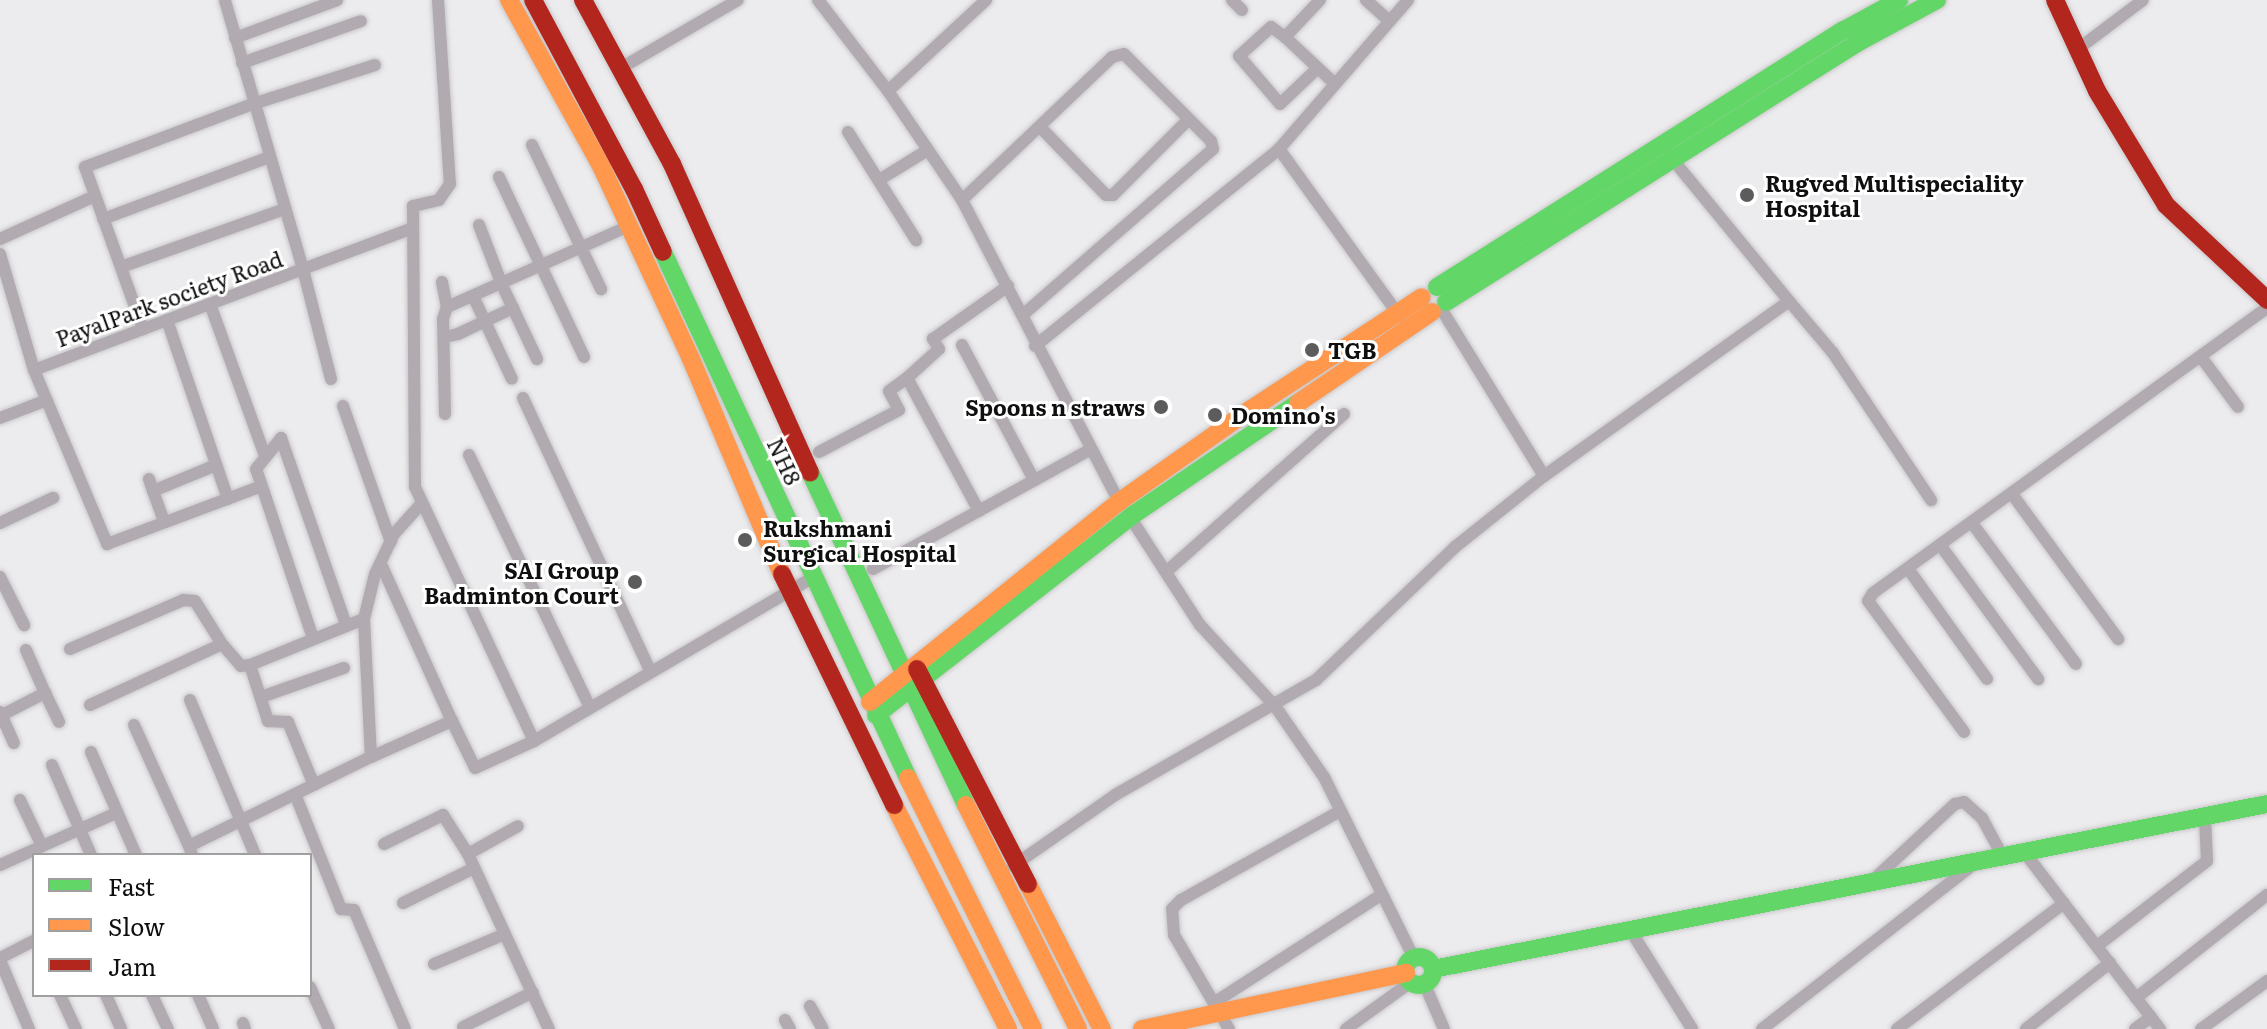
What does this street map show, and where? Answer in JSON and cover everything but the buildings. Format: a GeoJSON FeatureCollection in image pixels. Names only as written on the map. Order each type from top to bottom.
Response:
{"type":"FeatureCollection","features":[{"type":"Feature","properties":{"kind":"street","name":"PayalPark society Road"},"geometry":{"type":"LineString","coordinates":[[0,254],[34,370],[303,269],[225,0]]}},
{"type":"Feature","properties":{"kind":"street"},"geometry":{"type":"LineString","coordinates":[[235,38],[337,0]]}},
{"type":"Feature","properties":{"kind":"street"},"geometry":{"type":"LineString","coordinates":[[438,0],[450,184],[439,200],[413,206],[415,487],[534,741]]}},
{"type":"Feature","properties":{"kind":"street"},"geometry":{"type":"LineString","coordinates":[[509,0],[602,168],[851,721],[1008,1029]]}},
{"type":"Feature","properties":{"kind":"street","name":"NH8"},"geometry":{"type":"LineString","coordinates":[[533,0],[634,189],[873,708],[1033,1029]]}},
{"type":"Feature","properties":{"kind":"street","name":"NH8"},"geometry":{"type":"LineString","coordinates":[[583,0],[621,68],[662,128],[912,676],[1008,869],[1078,1029]]}},
{"type":"Feature","properties":{"kind":"street"},"geometry":{"type":"LineString","coordinates":[[621,68],[738,0]]}},
{"type":"Feature","properties":{"kind":"street"},"geometry":{"type":"LineString","coordinates":[[818,0],[888,91],[962,200],[1024,314],[1035,346],[1091,449],[1125,509],[1200,625],[1275,706],[1324,777],[1444,1029]]}},
{"type":"Feature","properties":{"kind":"street"},"geometry":{"type":"LineString","coordinates":[[888,91],[986,0]]}},
{"type":"Feature","properties":{"kind":"street"},"geometry":{"type":"LineString","coordinates":[[1232,0],[1242,10]]}},
{"type":"Feature","properties":{"kind":"street"},"geometry":{"type":"LineString","coordinates":[[1285,37],[1320,0]]}},
{"type":"Feature","properties":{"kind":"street"},"geometry":{"type":"LineString","coordinates":[[1035,346],[1279,149],[1408,0]]}},
{"type":"Feature","properties":{"kind":"street"},"geometry":{"type":"LineString","coordinates":[[1125,509],[1408,328],[1436,302],[1668,152],[1831,38],[1899,0]]}},
{"type":"Feature","properties":{"kind":"street"},"geometry":{"type":"LineString","coordinates":[[1668,152],[1937,0]]}},
{"type":"Feature","properties":{"kind":"street"},"geometry":{"type":"LineString","coordinates":[[2055,0],[2097,91],[2166,205],[2267,300]]}},
{"type":"Feature","properties":{"kind":"street"},"geometry":{"type":"LineString","coordinates":[[2078,49],[2138,1]]}},
{"type":"Feature","properties":{"kind":"street"},"geometry":{"type":"LineString","coordinates":[[1374,3],[1389,21]]}},
{"type":"Feature","properties":{"kind":"street"},"geometry":{"type":"LineString","coordinates":[[242,63],[361,21]]}},
{"type":"Feature","properties":{"kind":"street"},"geometry":{"type":"LineString","coordinates":[[1318,68],[1285,103],[1280,104],[1239,56],[1271,27],[1285,37],[1334,83]]}},
{"type":"Feature","properties":{"kind":"street"},"geometry":{"type":"LineString","coordinates":[[962,200],[1112,57],[1124,54],[1211,141],[1213,149],[1024,314]]}},
{"type":"Feature","properties":{"kind":"street"},"geometry":{"type":"LineString","coordinates":[[143,329],[85,167],[253,104],[375,65]]}},
{"type":"Feature","properties":{"kind":"street"},"geometry":{"type":"LineString","coordinates":[[1041,128],[1106,195],[1113,195],[1189,119]]}},
{"type":"Feature","properties":{"kind":"street"},"geometry":{"type":"LineString","coordinates":[[848,132],[916,240]]}},
{"type":"Feature","properties":{"kind":"street"},"geometry":{"type":"LineString","coordinates":[[532,145],[601,289]]}},
{"type":"Feature","properties":{"kind":"street"},"geometry":{"type":"LineString","coordinates":[[1279,149],[1408,328]]}},
{"type":"Feature","properties":{"kind":"street"},"geometry":{"type":"LineString","coordinates":[[879,180],[928,150]]}},
{"type":"Feature","properties":{"kind":"street"},"geometry":{"type":"LineString","coordinates":[[1668,152],[1833,353],[1931,500]]}},
{"type":"Feature","properties":{"kind":"street"},"geometry":{"type":"LineString","coordinates":[[103,219],[270,157]]}},
{"type":"Feature","properties":{"kind":"street"},"geometry":{"type":"LineString","coordinates":[[499,177],[584,357]]}},
{"type":"Feature","properties":{"kind":"street"},"geometry":{"type":"LineString","coordinates":[[0,239],[95,196]]}},
{"type":"Feature","properties":{"kind":"street"},"geometry":{"type":"LineString","coordinates":[[121,267],[285,209]]}},
{"type":"Feature","properties":{"kind":"street"},"geometry":{"type":"LineString","coordinates":[[479,225],[502,285],[537,359]]}},
{"type":"Feature","properties":{"kind":"street"},"geometry":{"type":"LineString","coordinates":[[447,307],[474,298],[629,226]]}},
{"type":"Feature","properties":{"kind":"street"},"geometry":{"type":"LineString","coordinates":[[331,379],[303,269],[413,228]]}},
{"type":"Feature","properties":{"kind":"street"},"geometry":{"type":"LineString","coordinates":[[442,282],[447,307],[444,337],[445,414]]}},
{"type":"Feature","properties":{"kind":"street"},"geometry":{"type":"LineString","coordinates":[[819,452],[899,410],[889,391],[939,349],[933,339],[1008,286]]}},
{"type":"Feature","properties":{"kind":"street"},"geometry":{"type":"LineString","coordinates":[[474,298],[512,379]]}},
{"type":"Feature","properties":{"kind":"street"},"geometry":{"type":"LineString","coordinates":[[1102,1029],[1008,869],[1115,795],[1316,680],[1455,547],[1544,476],[1789,301]]}},
{"type":"Feature","properties":{"kind":"street"},"geometry":{"type":"LineString","coordinates":[[873,708],[1125,509],[1397,312],[1436,302]]}},
{"type":"Feature","properties":{"kind":"street"},"geometry":{"type":"LineString","coordinates":[[1436,302],[1544,476]]}},
{"type":"Feature","properties":{"kind":"street"},"geometry":{"type":"LineString","coordinates":[[210,304],[265,456]]}},
{"type":"Feature","properties":{"kind":"street"},"geometry":{"type":"LineString","coordinates":[[444,337],[513,308]]}},
{"type":"Feature","properties":{"kind":"street"},"geometry":{"type":"LineString","coordinates":[[1964,732],[1868,601],[1873,593],[1909,570],[2267,308]]}},
{"type":"Feature","properties":{"kind":"street"},"geometry":{"type":"LineString","coordinates":[[167,320],[228,499]]}},
{"type":"Feature","properties":{"kind":"street"},"geometry":{"type":"LineString","coordinates":[[962,345],[1034,480]]}},
{"type":"Feature","properties":{"kind":"street"},"geometry":{"type":"LineString","coordinates":[[2201,357],[2238,407]]}},
{"type":"Feature","properties":{"kind":"street"},"geometry":{"type":"LineString","coordinates":[[34,370],[107,544],[262,486]]}},
{"type":"Feature","properties":{"kind":"street"},"geometry":{"type":"LineString","coordinates":[[907,378],[979,511]]}},
{"type":"Feature","properties":{"kind":"street"},"geometry":{"type":"LineString","coordinates":[[523,398],[651,672]]}},
{"type":"Feature","properties":{"kind":"street"},"geometry":{"type":"LineString","coordinates":[[0,418],[47,400]]}},
{"type":"Feature","properties":{"kind":"street"},"geometry":{"type":"LineString","coordinates":[[343,406],[391,542]]}},
{"type":"Feature","properties":{"kind":"street"},"geometry":{"type":"LineString","coordinates":[[1166,572],[1344,414]]}},
{"type":"Feature","properties":{"kind":"street"},"geometry":{"type":"LineString","coordinates":[[313,638],[256,469],[281,438],[346,625]]}},
{"type":"Feature","properties":{"kind":"street"},"geometry":{"type":"LineString","coordinates":[[873,569],[1091,449]]}},
{"type":"Feature","properties":{"kind":"street"},"geometry":{"type":"LineString","coordinates":[[469,455],[590,708]]}},
{"type":"Feature","properties":{"kind":"street"},"geometry":{"type":"LineString","coordinates":[[164,522],[151,485],[216,465]]}},
{"type":"Feature","properties":{"kind":"street"},"geometry":{"type":"LineString","coordinates":[[2012,494],[2118,639]]}},
{"type":"Feature","properties":{"kind":"street"},"geometry":{"type":"LineString","coordinates":[[0,523],[53,498]]}},
{"type":"Feature","properties":{"kind":"street"},"geometry":{"type":"LineString","coordinates":[[371,757],[364,619],[391,542],[422,503]]}},
{"type":"Feature","properties":{"kind":"street"},"geometry":{"type":"LineString","coordinates":[[1972,523],[2076,664]]}},
{"type":"Feature","properties":{"kind":"street"},"geometry":{"type":"LineString","coordinates":[[1941,546],[2038,679]]}},
{"type":"Feature","properties":{"kind":"street"},"geometry":{"type":"LineString","coordinates":[[381,564],[475,768],[534,741],[812,578]]}},
{"type":"Feature","properties":{"kind":"street"},"geometry":{"type":"LineString","coordinates":[[1909,570],[1987,679]]}},
{"type":"Feature","properties":{"kind":"street"},"geometry":{"type":"LineString","coordinates":[[0,577],[24,625]]}},
{"type":"Feature","properties":{"kind":"street"},"geometry":{"type":"LineString","coordinates":[[70,649],[183,600],[195,601],[222,644],[241,666],[364,619]]}},
{"type":"Feature","properties":{"kind":"street"},"geometry":{"type":"LineString","coordinates":[[90,705],[222,644]]}},
{"type":"Feature","properties":{"kind":"street"},"geometry":{"type":"LineString","coordinates":[[26,650],[59,722]]}},
{"type":"Feature","properties":{"kind":"street"},"geometry":{"type":"LineString","coordinates":[[250,665],[268,721],[288,722],[314,785]]}},
{"type":"Feature","properties":{"kind":"street"},"geometry":{"type":"LineString","coordinates":[[261,697],[344,668]]}},
{"type":"Feature","properties":{"kind":"street"},"geometry":{"type":"LineString","coordinates":[[14,743],[0,714],[45,693]]}},
{"type":"Feature","properties":{"kind":"street"},"geometry":{"type":"LineString","coordinates":[[190,700],[254,853]]}},
{"type":"Feature","properties":{"kind":"street"},"geometry":{"type":"LineString","coordinates":[[134,725],[191,850],[240,821],[452,721]]}},
{"type":"Feature","properties":{"kind":"street"},"geometry":{"type":"LineString","coordinates":[[91,752],[135,853]]}},
{"type":"Feature","properties":{"kind":"street"},"geometry":{"type":"LineString","coordinates":[[52,765],[90,853]]}},
{"type":"Feature","properties":{"kind":"street"},"geometry":{"type":"LineString","coordinates":[[295,794],[341,909],[354,910],[405,1029]]}},
{"type":"Feature","properties":{"kind":"street"},"geometry":{"type":"LineString","coordinates":[[20,800],[42,846]]}},
{"type":"Feature","properties":{"kind":"street"},"geometry":{"type":"LineString","coordinates":[[1869,884],[1946,812],[1964,802],[1982,818],[2003,857]]}},
{"type":"Feature","properties":{"kind":"street"},"geometry":{"type":"LineString","coordinates":[[1142,1029],[1222,1015],[1629,928],[1974,864],[2267,804]]}},
{"type":"Feature","properties":{"kind":"street"},"geometry":{"type":"LineString","coordinates":[[1222,1015],[1174,935],[1172,909],[1181,900],[1340,811]]}},
{"type":"Feature","properties":{"kind":"street"},"geometry":{"type":"LineString","coordinates":[[1,863],[116,813]]}},
{"type":"Feature","properties":{"kind":"street"},"geometry":{"type":"LineString","coordinates":[[384,844],[443,815],[468,854],[549,1029]]}},
{"type":"Feature","properties":{"kind":"street"},"geometry":{"type":"LineString","coordinates":[[2097,946],[2207,861],[2205,817]]}},
{"type":"Feature","properties":{"kind":"street"},"geometry":{"type":"LineString","coordinates":[[468,854],[518,826]]}},
{"type":"Feature","properties":{"kind":"street"},"geometry":{"type":"LineString","coordinates":[[2025,853],[2160,1029]]}},
{"type":"Feature","properties":{"kind":"street"},"geometry":{"type":"LineString","coordinates":[[1762,1029],[1974,864]]}},
{"type":"Feature","properties":{"kind":"street"},"geometry":{"type":"LineString","coordinates":[[403,903],[474,868]]}},
{"type":"Feature","properties":{"kind":"street"},"geometry":{"type":"LineString","coordinates":[[1222,1015],[1381,895]]}},
{"type":"Feature","properties":{"kind":"street"},"geometry":{"type":"LineString","coordinates":[[2136,998],[2267,895]]}},
{"type":"Feature","properties":{"kind":"street"},"geometry":{"type":"LineString","coordinates":[[1897,1029],[2064,903]]}},
{"type":"Feature","properties":{"kind":"street"},"geometry":{"type":"LineString","coordinates":[[1629,928],[1692,1029]]}},
{"type":"Feature","properties":{"kind":"street"},"geometry":{"type":"LineString","coordinates":[[434,964],[505,934]]}},
{"type":"Feature","properties":{"kind":"street"},"geometry":{"type":"LineString","coordinates":[[29,1029],[0,959],[32,942]]}},
{"type":"Feature","properties":{"kind":"street"},"geometry":{"type":"LineString","coordinates":[[2026,1029],[2110,963]]}},
{"type":"Feature","properties":{"kind":"street"},"geometry":{"type":"LineString","coordinates":[[1346,1029],[1418,973]]}},
{"type":"Feature","properties":{"kind":"street"},"geometry":{"type":"LineString","coordinates":[[2201,1029],[2267,981]]}},
{"type":"Feature","properties":{"kind":"street"},"geometry":{"type":"LineString","coordinates":[[312,991],[329,1029]]}},
{"type":"Feature","properties":{"kind":"street"},"geometry":{"type":"LineString","coordinates":[[463,1027],[533,992]]}},
{"type":"Feature","properties":{"kind":"street"},"geometry":{"type":"LineString","coordinates":[[61,997],[76,1029]]}},
{"type":"Feature","properties":{"kind":"street"},"geometry":{"type":"LineString","coordinates":[[107,997],[121,1029]]}},
{"type":"Feature","properties":{"kind":"street"},"geometry":{"type":"LineString","coordinates":[[153,997],[168,1029]]}},
{"type":"Feature","properties":{"kind":"street"},"geometry":{"type":"LineString","coordinates":[[199,997],[213,1029]]}},
{"type":"Feature","properties":{"kind":"street"},"geometry":{"type":"LineString","coordinates":[[810,1006],[823,1029]]}},
{"type":"Feature","properties":{"kind":"street"},"geometry":{"type":"LineString","coordinates":[[2135,1029],[2151,1017]]}},
{"type":"Feature","properties":{"kind":"traffic: fast"},"geometry":{"type":"LineString","coordinates":[[1437,287],[1844,30],[1899,0]]}},
{"type":"Feature","properties":{"kind":"traffic: fast"},"geometry":{"type":"LineString","coordinates":[[1446,302],[1857,43],[1937,0]]}},
{"type":"Feature","properties":{"kind":"traffic: fast"},"geometry":{"type":"LineString","coordinates":[[663,252],[908,778]]}},
{"type":"Feature","properties":{"kind":"traffic: fast"},"geometry":{"type":"LineString","coordinates":[[876,715],[1130,517],[1298,403]]}},
{"type":"Feature","properties":{"kind":"traffic: fast"},"geometry":{"type":"LineString","coordinates":[[810,472],[966,805]]}},
{"type":"Feature","properties":{"kind":"traffic: fast"},"geometry":{"type":"LineString","coordinates":[[1433,969],[2267,804]]}},
{"type":"Feature","properties":{"kind":"traffic: fast"},"geometry":{"type":"LineString","coordinates":[[1419,957],[1429,961],[1433,971],[1429,981],[1419,985],[1409,981],[1405,971],[1409,961],[1419,957]]}},
{"type":"Feature","properties":{"kind":"traffic: slow"},"geometry":{"type":"LineString","coordinates":[[509,0],[602,168],[691,359],[782,574]]}},
{"type":"Feature","properties":{"kind":"traffic: slow"},"geometry":{"type":"LineString","coordinates":[[870,702],[1119,502],[1251,409],[1422,297]]}},
{"type":"Feature","properties":{"kind":"traffic: slow"},"geometry":{"type":"LineString","coordinates":[[1298,403],[1432,312]]}},
{"type":"Feature","properties":{"kind":"traffic: slow"},"geometry":{"type":"LineString","coordinates":[[908,778],[1033,1029]]}},
{"type":"Feature","properties":{"kind":"traffic: slow"},"geometry":{"type":"LineString","coordinates":[[894,805],[1008,1029]]}},
{"type":"Feature","properties":{"kind":"traffic: slow"},"geometry":{"type":"LineString","coordinates":[[966,805],[1078,1029]]}},
{"type":"Feature","properties":{"kind":"traffic: slow"},"geometry":{"type":"LineString","coordinates":[[1028,884],[1102,1029]]}},
{"type":"Feature","properties":{"kind":"traffic: slow"},"geometry":{"type":"LineString","coordinates":[[1142,1029],[1406,973]]}},
{"type":"Feature","properties":{"kind":"traffic: jam"},"geometry":{"type":"LineString","coordinates":[[533,0],[634,189],[663,252]]}},
{"type":"Feature","properties":{"kind":"traffic: jam"},"geometry":{"type":"LineString","coordinates":[[583,0],[672,164],[810,472]]}},
{"type":"Feature","properties":{"kind":"traffic: jam"},"geometry":{"type":"LineString","coordinates":[[2055,0],[2097,91],[2166,205],[2267,300]]}},
{"type":"Feature","properties":{"kind":"traffic: jam"},"geometry":{"type":"LineString","coordinates":[[782,574],[894,805]]}},
{"type":"Feature","properties":{"kind":"traffic: jam"},"geometry":{"type":"LineString","coordinates":[[917,669],[1028,884]]}},
{"type":"Feature","properties":{"kind":"place","name":"Rugved Multispeciality Hospital"},"geometry":{"type":"Point","coordinates":[1747,195]}},
{"type":"Feature","properties":{"kind":"place","name":"TGB"},"geometry":{"type":"Point","coordinates":[1312,350]}},
{"type":"Feature","properties":{"kind":"place","name":"Spoons n straws"},"geometry":{"type":"Point","coordinates":[1161,407]}},
{"type":"Feature","properties":{"kind":"place","name":"Domino's"},"geometry":{"type":"Point","coordinates":[1215,415]}},
{"type":"Feature","properties":{"kind":"place","name":"Rukshmani Surgical Hospital"},"geometry":{"type":"Point","coordinates":[745,540]}},
{"type":"Feature","properties":{"kind":"place","name":"SAI Group Badminton Court"},"geometry":{"type":"Point","coordinates":[635,582]}}]}
